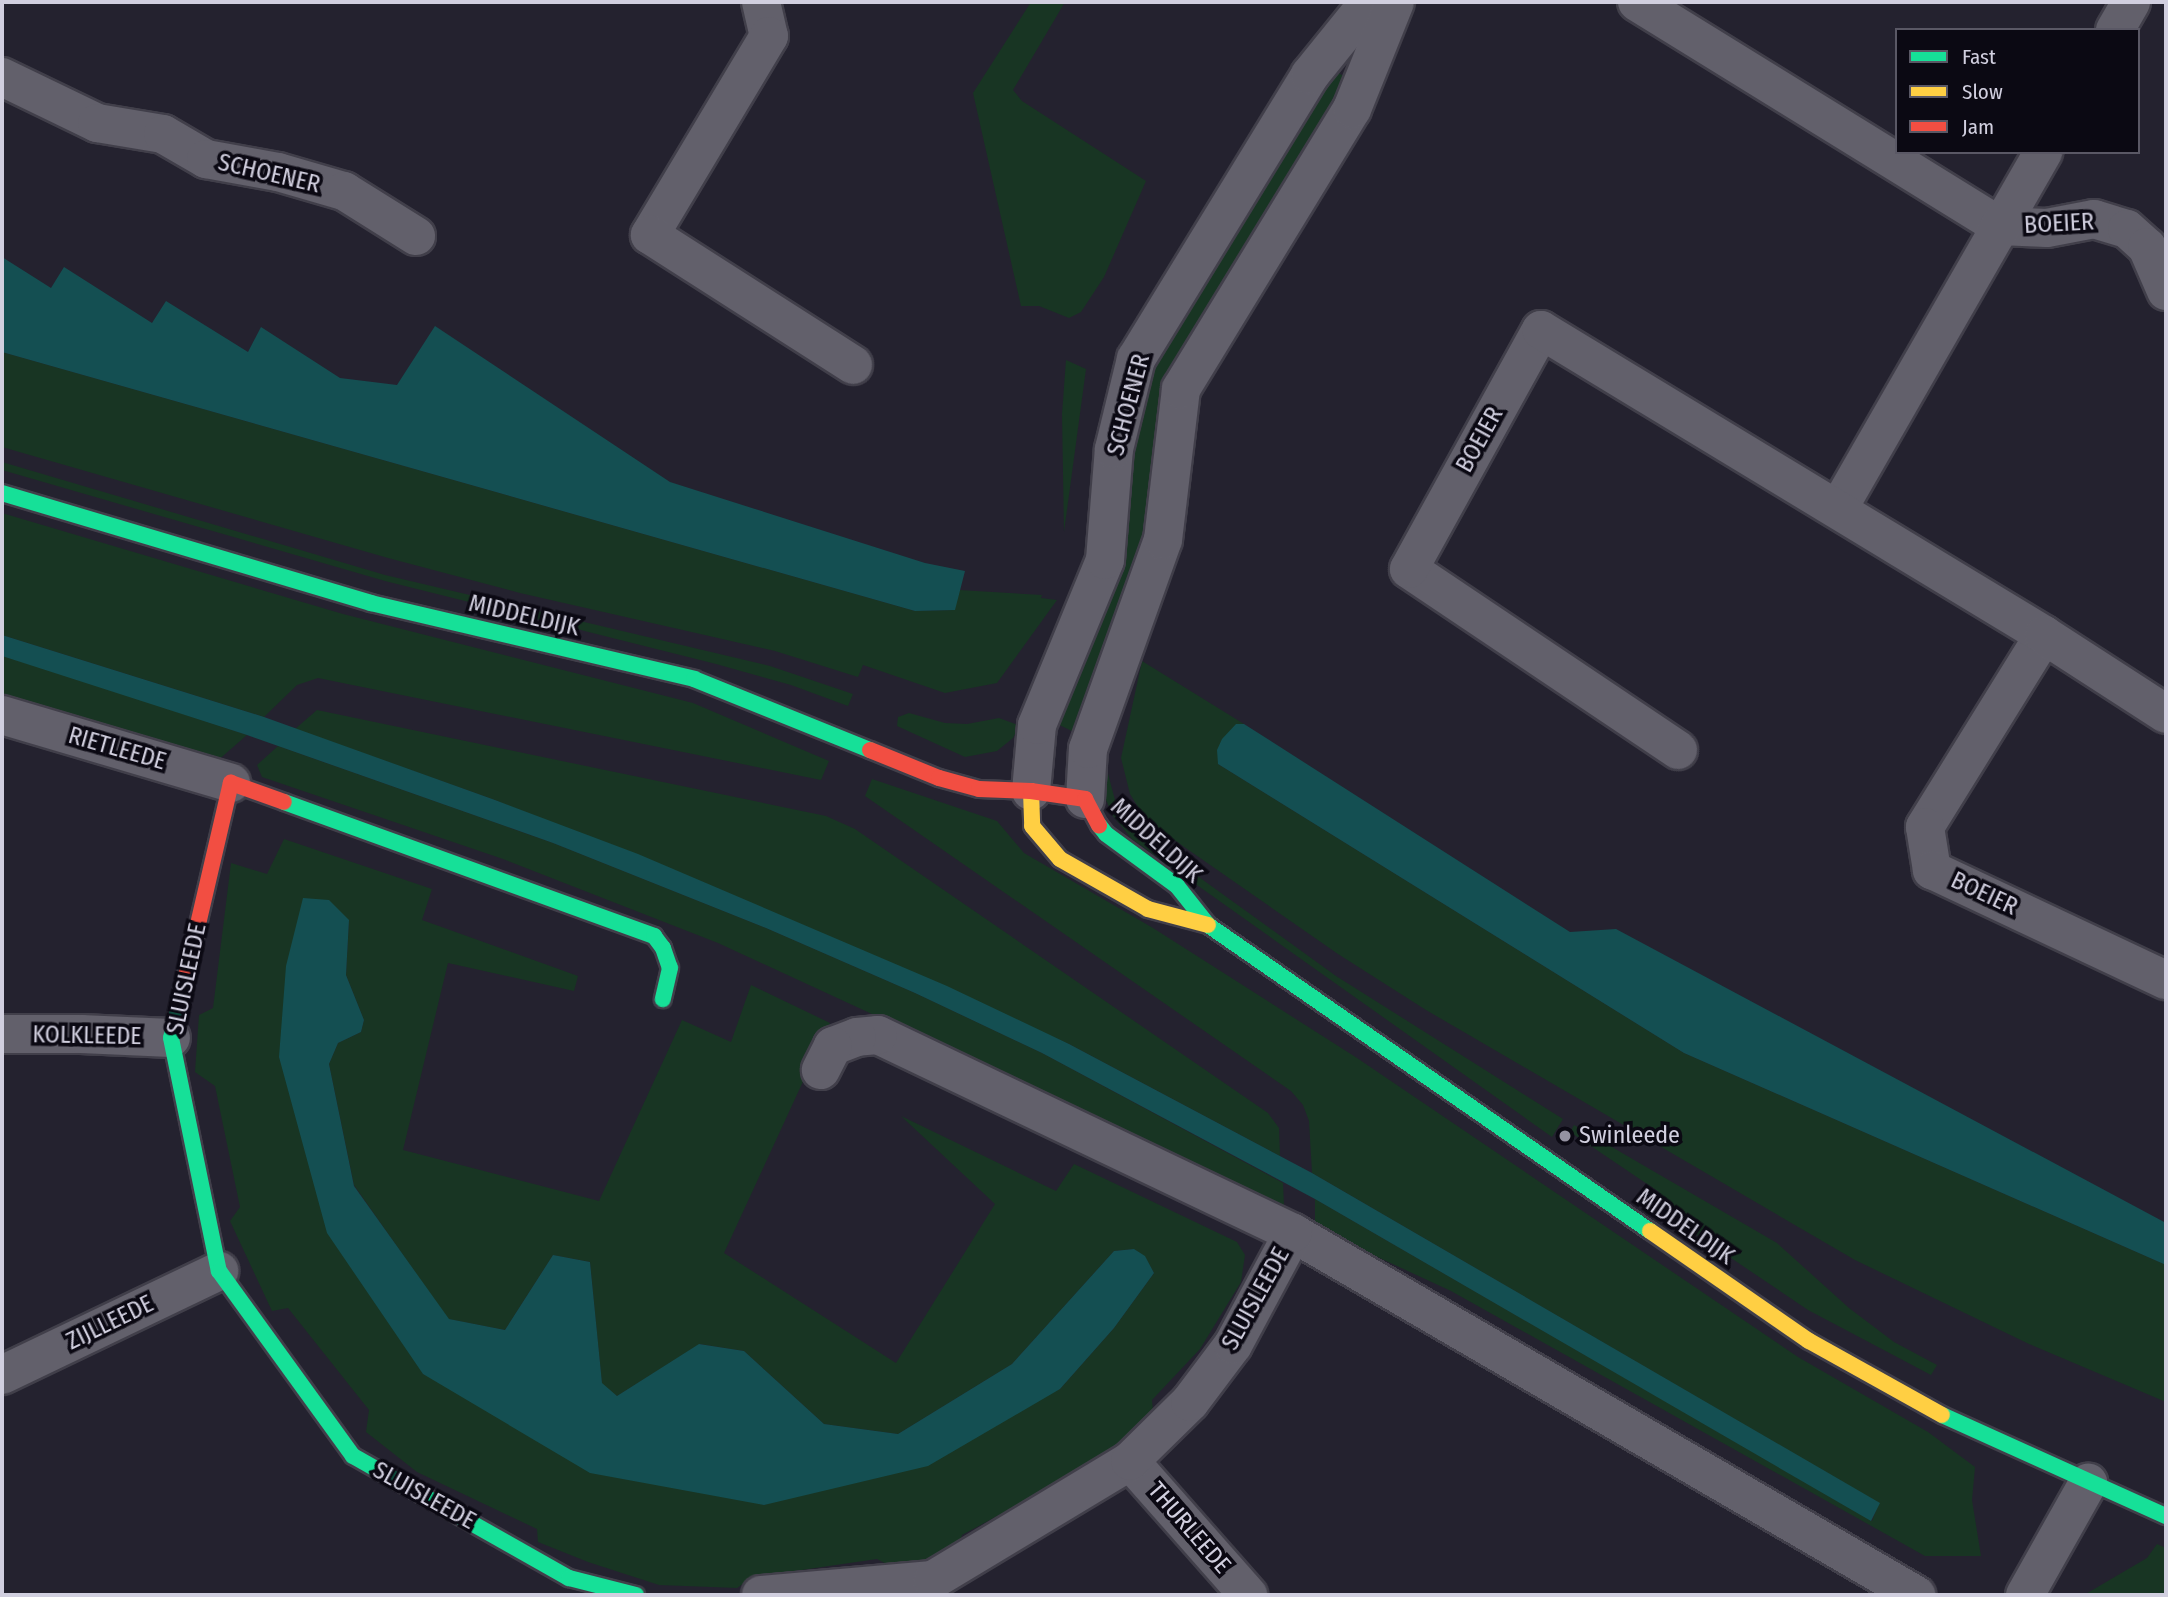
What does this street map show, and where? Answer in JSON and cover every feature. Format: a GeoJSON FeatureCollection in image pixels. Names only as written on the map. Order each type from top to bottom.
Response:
{"type":"FeatureCollection","features":[{"type":"Feature","properties":{"kind":"street"},"geometry":{"type":"LineString","coordinates":[[761,2],[769,36],[650,234],[853,365]]}},
{"type":"Feature","properties":{"kind":"street","name":"SCHOENER"},"geometry":{"type":"LineString","coordinates":[[1031,791],[1037,725],[1105,560],[1114,449],[1136,359],[1310,75],[1369,2]]}},
{"type":"Feature","properties":{"kind":"street","name":"SCHOENER"},"geometry":{"type":"LineString","coordinates":[[1085,799],[1088,749],[1163,540],[1181,389],[1352,109],[1395,2]]}},
{"type":"Feature","properties":{"kind":"street"},"geometry":{"type":"LineString","coordinates":[[2116,28],[2131,2]]}},
{"type":"Feature","properties":{"kind":"street","name":"BOEIER"},"geometry":{"type":"LineString","coordinates":[[1660,8],[1999,226],[2047,228],[2094,219],[2127,229],[2147,247],[2166,291]]}},
{"type":"Feature","properties":{"kind":"street","name":"SCHOENER"},"geometry":{"type":"LineString","coordinates":[[2,77],[97,123],[163,134],[206,159],[278,173],[344,191],[416,236]]}},
{"type":"Feature","properties":{"kind":"street","name":"BOEIER"},"geometry":{"type":"LineString","coordinates":[[1838,509],[2042,154]]}},
{"type":"Feature","properties":{"kind":"street","name":"BOEIER"},"geometry":{"type":"LineString","coordinates":[[1678,750],[1409,569],[1541,330],[2044,635],[2166,714]]}},
{"type":"Feature","properties":{"kind":"street","name":"MIDDELDIJK"},"geometry":{"type":"LineString","coordinates":[[2,493],[371,603],[694,679],[939,778],[979,789],[1031,791],[1085,799],[1092,816],[1106,834],[1177,886],[1208,925],[1809,1341],[1914,1402],[2166,1516]]}},
{"type":"Feature","properties":{"kind":"street","name":"BOEIER"},"geometry":{"type":"LineString","coordinates":[[2044,635],[1925,827],[1932,870],[2166,980]]}},
{"type":"Feature","properties":{"kind":"street","name":"RIETLEEDE"},"geometry":{"type":"LineString","coordinates":[[2,715],[231,783]]}},
{"type":"Feature","properties":{"kind":"street"},"geometry":{"type":"LineString","coordinates":[[1031,791],[1088,749]]}},
{"type":"Feature","properties":{"kind":"street"},"geometry":{"type":"LineString","coordinates":[[231,783],[654,936],[663,948],[670,968],[663,999]]}},
{"type":"Feature","properties":{"kind":"street","name":"SLUISLEEDE"},"geometry":{"type":"LineString","coordinates":[[231,783],[171,1038],[219,1271],[353,1456],[566,1587],[636,1595]]}},
{"type":"Feature","properties":{"kind":"street","name":"MIDDELDIJK"},"geometry":{"type":"LineString","coordinates":[[1031,791],[1032,826],[1060,859],[1148,909],[1208,925]]}},
{"type":"Feature","properties":{"kind":"street","name":"KOLKLEEDE"},"geometry":{"type":"LineString","coordinates":[[2,1035],[81,1034],[171,1038]]}},
{"type":"Feature","properties":{"kind":"street","name":"SLUISLEEDE"},"geometry":{"type":"LineString","coordinates":[[761,1595],[935,1588],[1130,1461],[1190,1402],[1233,1345],[1293,1233],[878,1035],[857,1037],[833,1046],[821,1070]]}},
{"type":"Feature","properties":{"kind":"street"},"geometry":{"type":"LineString","coordinates":[[1293,1233],[1916,1595]]}},
{"type":"Feature","properties":{"kind":"street","name":"ZIJLLEEDE"},"geometry":{"type":"LineString","coordinates":[[2,1375],[219,1271]]}},
{"type":"Feature","properties":{"kind":"street","name":"THURLEEDE"},"geometry":{"type":"LineString","coordinates":[[1130,1461],[1248,1595]]}},
{"type":"Feature","properties":{"kind":"street"},"geometry":{"type":"LineString","coordinates":[[2025,1595],[2088,1483]]}},
{"type":"Feature","properties":{"kind":"shaded area"},"geometry":{"type":"Polygon","coordinates":[[[1031,2],[1065,2],[1013,90],[1022,101],[1146,181],[1104,277],[1081,312],[1069,318],[1039,306],[1021,306],[973,93],[1031,2]]]}},
{"type":"Feature","properties":{"kind":"shaded area"},"geometry":{"type":"Polygon","coordinates":[[[1337,72],[1348,79],[1211,308],[1148,537],[1074,732],[1053,722],[1128,477],[1150,371],[1325,78],[1337,72]]]}},
{"type":"Feature","properties":{"kind":"shaded area"},"geometry":{"type":"Polygon","coordinates":[[[2,257],[51,288],[64,267],[152,323],[166,301],[248,352],[261,327],[340,378],[397,385],[435,326],[670,482],[925,563],[965,571],[955,610],[915,611],[2,352],[2,257]]]}},
{"type":"Feature","properties":{"kind":"shaded area"},"geometry":{"type":"Polygon","coordinates":[[[2,352],[915,611],[954,610],[959,590],[1042,595],[1041,598],[1057,600],[997,683],[945,693],[863,665],[858,677],[775,651],[520,593],[388,558],[2,447],[2,352]]]}},
{"type":"Feature","properties":{"kind":"shaded area"},"geometry":{"type":"Polygon","coordinates":[[[1066,360],[1086,369],[1064,532],[1062,414],[1066,360]]]}},
{"type":"Feature","properties":{"kind":"shaded area"},"geometry":{"type":"Polygon","coordinates":[[[2,462],[385,575],[770,666],[853,694],[848,706],[791,685],[716,664],[385,581],[2,470],[2,462]]]}},
{"type":"Feature","properties":{"kind":"shaded area"},"geometry":{"type":"Polygon","coordinates":[[[2,513],[343,614],[693,703],[829,761],[821,780],[318,678],[297,685],[264,717],[2,635],[2,513]]]}},
{"type":"Feature","properties":{"kind":"shaded area"},"geometry":{"type":"Polygon","coordinates":[[[2,635],[264,717],[495,800],[638,854],[947,986],[1069,1044],[1312,1173],[1880,1503],[1871,1521],[1315,1199],[1042,1053],[915,993],[766,928],[553,843],[247,735],[2,656],[2,635]]]}},
{"type":"Feature","properties":{"kind":"shaded area"},"geometry":{"type":"Polygon","coordinates":[[[2,656],[247,735],[216,762],[2,697],[2,656]]]}},
{"type":"Feature","properties":{"kind":"shaded area"},"geometry":{"type":"Polygon","coordinates":[[[1142,661],[1244,724],[1236,724],[1218,764],[1684,1053],[2166,1265],[2166,1402],[2029,1344],[1855,1260],[1426,1010],[1338,954],[1157,828],[1143,815],[1130,794],[1121,758],[1142,661]]]}},
{"type":"Feature","properties":{"kind":"shaded area"},"geometry":{"type":"Polygon","coordinates":[[[317,710],[826,816],[855,829],[1268,1113],[1279,1128],[1280,1156],[1069,1044],[495,800],[295,729],[317,710]]]}},
{"type":"Feature","properties":{"kind":"shaded area"},"geometry":{"type":"Polygon","coordinates":[[[909,713],[945,723],[967,724],[999,718],[1018,725],[1018,728],[1013,738],[997,751],[965,757],[897,726],[898,717],[909,713]]]}},
{"type":"Feature","properties":{"kind":"shaded area"},"geometry":{"type":"Polygon","coordinates":[[[1236,724],[1244,724],[1570,932],[1616,929],[2166,1223],[2166,1265],[1684,1053],[1218,764],[1217,750],[1222,739],[1236,724]]]}},
{"type":"Feature","properties":{"kind":"shaded area"},"geometry":{"type":"Polygon","coordinates":[[[278,746],[553,843],[766,928],[915,993],[1042,1053],[1283,1183],[1284,1206],[1274,1206],[1028,1086],[718,943],[503,859],[262,777],[257,765],[278,746]]]}},
{"type":"Feature","properties":{"kind":"shaded area"},"geometry":{"type":"Polygon","coordinates":[[[1106,766],[1116,804],[1126,821],[1142,836],[1336,976],[1563,1119],[1552,1137],[1132,839],[1113,816],[1103,793],[1106,766]]]}},
{"type":"Feature","properties":{"kind":"shaded area"},"geometry":{"type":"Polygon","coordinates":[[[872,779],[997,821],[1024,853],[1153,928],[1357,1058],[1798,1357],[1928,1432],[1975,1467],[1972,1500],[1981,1556],[1925,1556],[1451,1291],[1315,1228],[1315,1199],[1872,1521],[1879,1503],[1312,1173],[1309,1121],[1303,1105],[1291,1091],[865,796],[872,779]]]}},
{"type":"Feature","properties":{"kind":"shaded area"},"geometry":{"type":"Polygon","coordinates":[[[284,839],[432,889],[422,920],[578,976],[574,991],[448,963],[403,1150],[599,1201],[682,1020],[731,1042],[751,985],[830,1023],[724,1253],[896,1363],[995,1204],[901,1116],[1056,1191],[1074,1164],[1237,1242],[1245,1255],[1241,1282],[1200,1349],[1152,1400],[1154,1421],[1127,1446],[962,1535],[957,1550],[894,1568],[877,1559],[753,1577],[737,1588],[659,1585],[588,1562],[538,1542],[537,1529],[417,1472],[366,1432],[369,1410],[288,1308],[272,1311],[230,1221],[240,1207],[215,1086],[195,1072],[199,1015],[213,1008],[231,863],[267,874],[284,839]],[[349,920],[279,1057],[423,1374],[764,1505],[1060,1389],[1114,1328],[1154,1273],[1145,1257],[1134,1249],[1114,1251],[1012,1364],[898,1434],[824,1424],[744,1351],[700,1344],[617,1396],[602,1384],[590,1262],[553,1255],[505,1330],[448,1319],[354,1185],[329,1064],[338,1043],[361,1032],[364,1020],[346,975],[349,920]]]}},
{"type":"Feature","properties":{"kind":"shaded area"},"geometry":{"type":"Polygon","coordinates":[[[303,898],[329,900],[349,920],[346,975],[364,1020],[361,1032],[338,1043],[329,1064],[354,1186],[449,1319],[505,1330],[553,1255],[590,1262],[602,1383],[617,1396],[699,1344],[744,1351],[824,1424],[898,1434],[1012,1364],[1114,1251],[1134,1249],[1145,1256],[1154,1273],[1114,1328],[1060,1389],[928,1466],[764,1505],[590,1473],[423,1374],[327,1233],[279,1057],[286,966],[303,898]]]}},
{"type":"Feature","properties":{"kind":"shaded area"},"geometry":{"type":"Polygon","coordinates":[[[1574,1125],[1777,1243],[1849,1308],[1894,1342],[1937,1365],[1931,1375],[1808,1310],[1651,1204],[1659,1192],[1570,1132],[1574,1125]]]}},
{"type":"Feature","properties":{"kind":"shaded area"},"geometry":{"type":"Polygon","coordinates":[[[2157,1544],[2166,1548],[2166,1595],[2084,1595],[2147,1558],[2157,1544]]]}},
{"type":"Feature","properties":{"kind":"traffic: fast"},"geometry":{"type":"LineString","coordinates":[[2,493],[371,603],[694,679],[870,750]]}},
{"type":"Feature","properties":{"kind":"traffic: fast"},"geometry":{"type":"LineString","coordinates":[[284,802],[654,936],[663,948],[670,968],[663,999]]}},
{"type":"Feature","properties":{"kind":"traffic: fast"},"geometry":{"type":"LineString","coordinates":[[1099,825],[1106,834],[1177,886],[1208,925],[1650,1231]]}},
{"type":"Feature","properties":{"kind":"traffic: fast"},"geometry":{"type":"LineString","coordinates":[[182,993],[171,1038],[219,1271],[353,1456],[569,1578],[636,1595]]}},
{"type":"Feature","properties":{"kind":"traffic: fast"},"geometry":{"type":"LineString","coordinates":[[1942,1415],[2166,1516]]}},
{"type":"Feature","properties":{"kind":"traffic: slow"},"geometry":{"type":"LineString","coordinates":[[1031,791],[1032,826],[1060,859],[1148,909],[1208,925]]}},
{"type":"Feature","properties":{"kind":"traffic: slow"},"geometry":{"type":"LineString","coordinates":[[1650,1231],[1809,1341],[1942,1415]]}},
{"type":"Feature","properties":{"kind":"traffic: jam"},"geometry":{"type":"LineString","coordinates":[[870,750],[939,778],[979,789],[1031,791],[1085,799],[1099,825]]}},
{"type":"Feature","properties":{"kind":"traffic: jam"},"geometry":{"type":"LineString","coordinates":[[182,993],[231,783],[284,802]]}},
{"type":"Feature","properties":{"kind":"place","name":"Swinleede"},"geometry":{"type":"Point","coordinates":[1565,1136]}}]}
